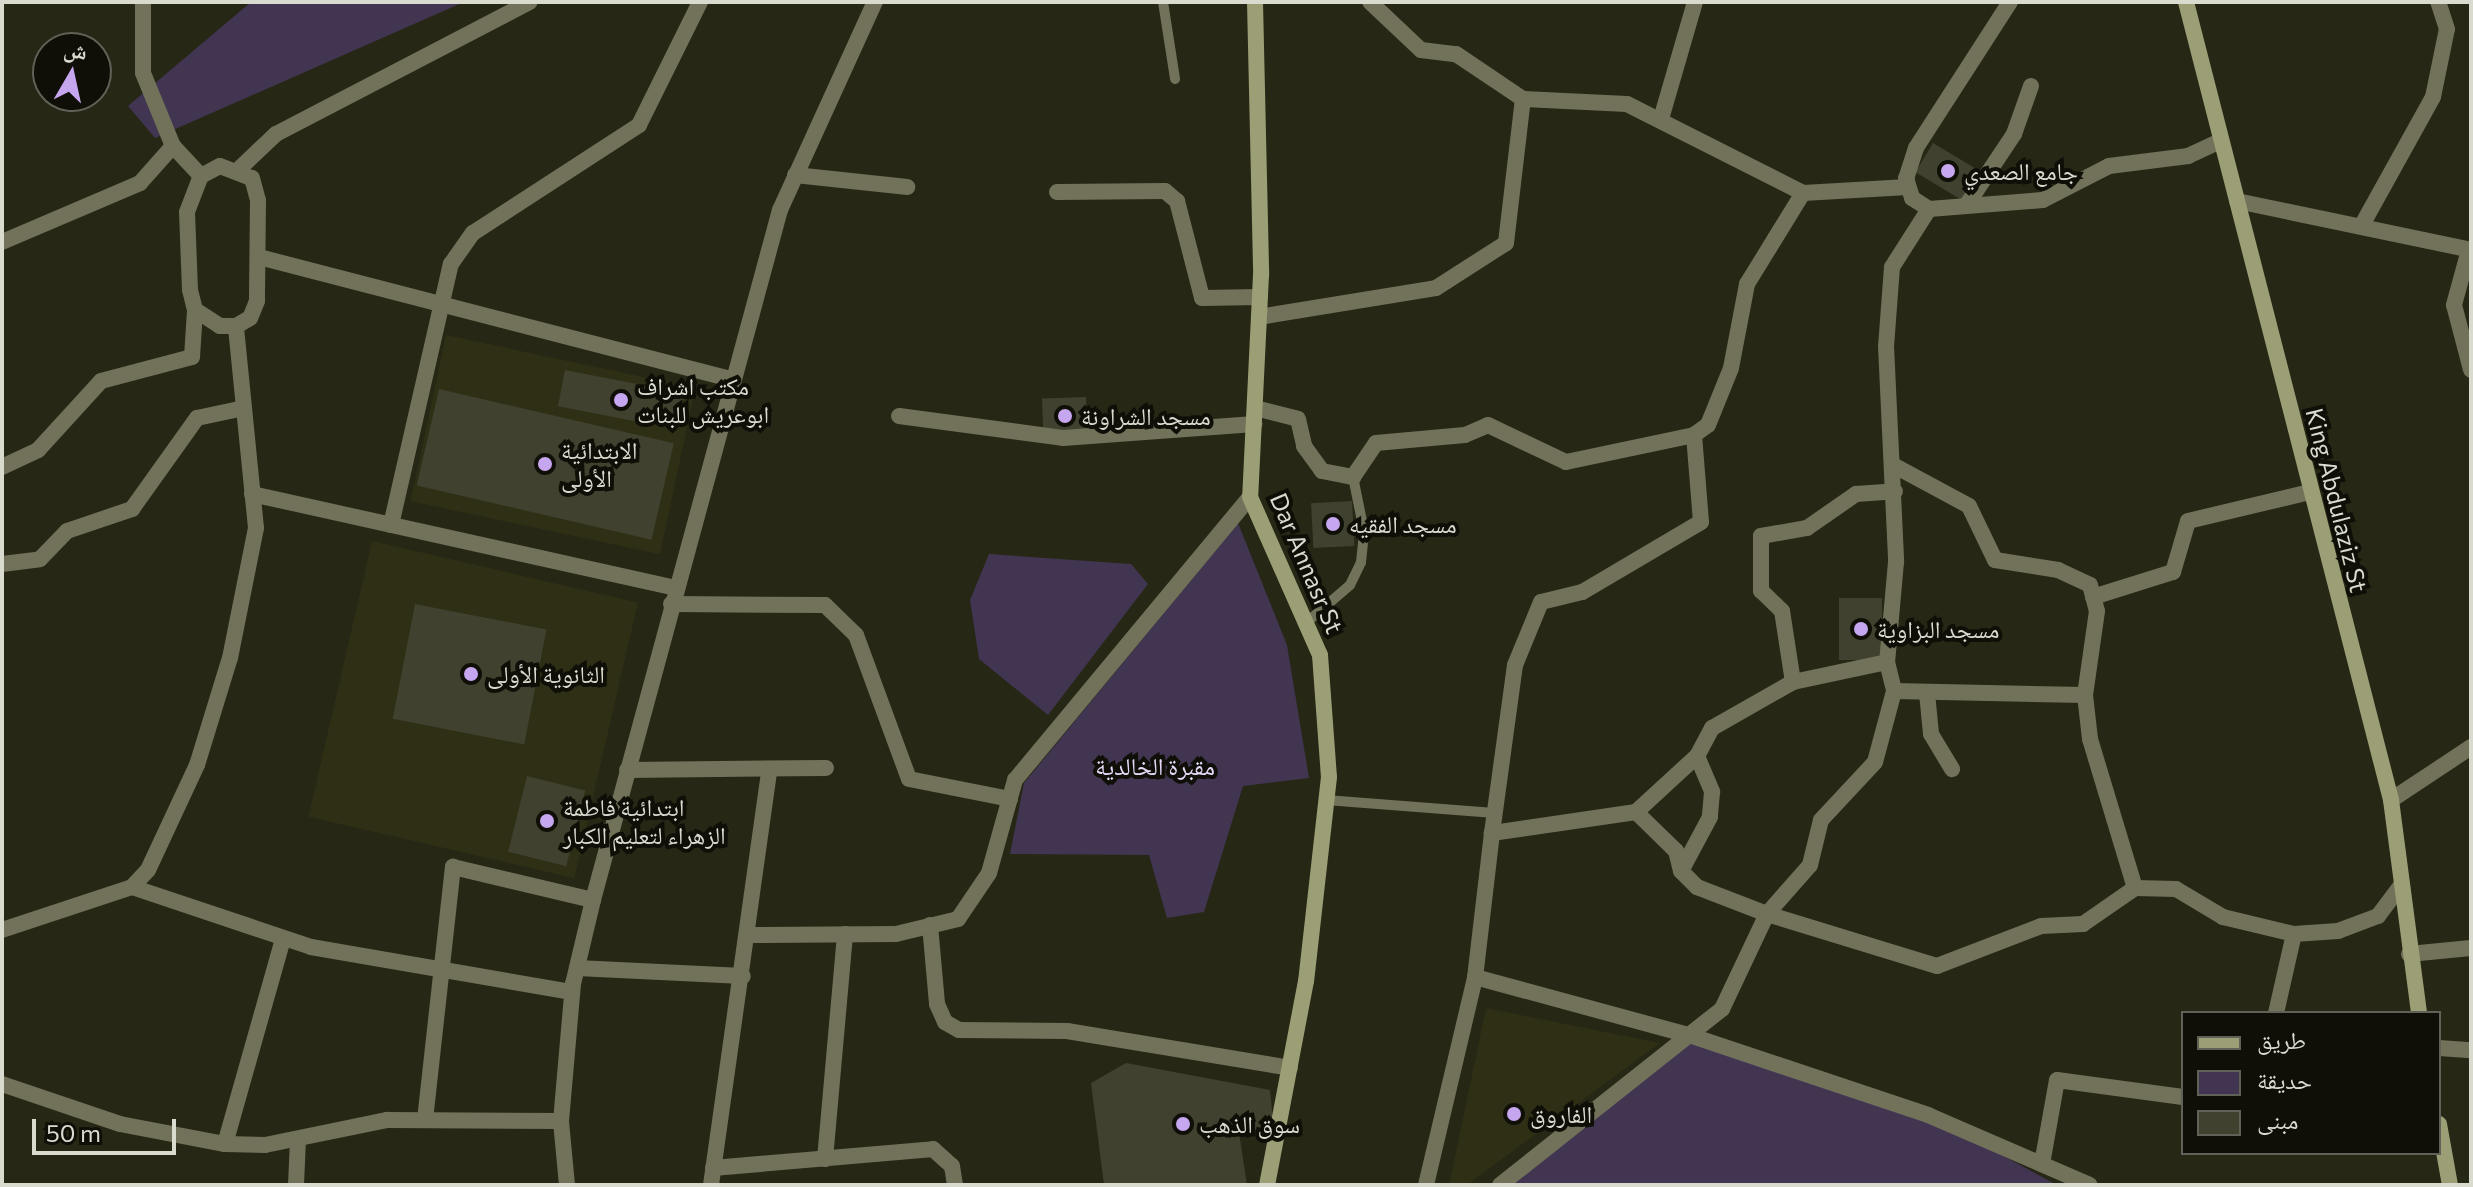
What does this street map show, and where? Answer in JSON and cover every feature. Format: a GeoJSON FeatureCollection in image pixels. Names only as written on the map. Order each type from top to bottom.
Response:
{"type":"FeatureCollection","features":[{"type":"Feature","properties":{"kind":"street"},"geometry":{"type":"LineString","coordinates":[[143,2],[143,73],[173,146],[201,176]]}},
{"type":"Feature","properties":{"kind":"street"},"geometry":{"type":"LineString","coordinates":[[240,168],[276,134],[530,2]]}},
{"type":"Feature","properties":{"kind":"street"},"geometry":{"type":"LineString","coordinates":[[391,525],[439,304],[451,264],[473,233],[639,125],[700,2]]}},
{"type":"Feature","properties":{"kind":"street"},"geometry":{"type":"LineString","coordinates":[[567,1185],[561,1121],[572,992],[593,900],[731,379],[795,175],[875,2]]}},
{"type":"Feature","properties":{"kind":"street","name":"Dar Annasr St"},"geometry":{"type":"LineString","coordinates":[[1255,2],[1260,297],[1250,497],[1320,655],[1326,800],[1290,1068],[1267,1185]]}},
{"type":"Feature","properties":{"kind":"street"},"geometry":{"type":"LineString","coordinates":[[1370,2],[1421,50],[1456,54],[1523,99],[1627,104],[1803,193],[1908,187],[1929,209]]}},
{"type":"Feature","properties":{"kind":"street"},"geometry":{"type":"LineString","coordinates":[[1661,119],[1695,2]]}},
{"type":"Feature","properties":{"kind":"street"},"geometry":{"type":"LineString","coordinates":[[1908,187],[1916,148],[2010,2]]}},
{"type":"Feature","properties":{"kind":"street","name":"King Abdulaziz St"},"geometry":{"type":"LineString","coordinates":[[2186,2],[2391,800],[2419,1011]]}},
{"type":"Feature","properties":{"kind":"street"},"geometry":{"type":"LineString","coordinates":[[2362,225],[2433,97],[2447,29],[2438,2]]}},
{"type":"Feature","properties":{"kind":"street"},"geometry":{"type":"LineString","coordinates":[[1966,206],[2014,134],[2031,86]]}},
{"type":"Feature","properties":{"kind":"street"},"geometry":{"type":"LineString","coordinates":[[1259,317],[1436,288],[1506,243],[1523,99]]}},
{"type":"Feature","properties":{"kind":"street"},"geometry":{"type":"LineString","coordinates":[[1929,209],[2043,200],[2109,166],[2188,156],[2220,141]]}},
{"type":"Feature","properties":{"kind":"street"},"geometry":{"type":"LineString","coordinates":[[2,242],[140,183],[173,146]]}},
{"type":"Feature","properties":{"kind":"street"},"geometry":{"type":"LineString","coordinates":[[2,467],[38,450],[101,381],[192,357],[195,310],[187,212],[201,176],[220,166],[240,168],[252,178],[258,200],[257,301],[236,326],[252,494],[252,557],[226,671],[197,765],[148,870],[132,887],[2,930]]}},
{"type":"Feature","properties":{"kind":"street"},"geometry":{"type":"LineString","coordinates":[[795,175],[907,187]]}},
{"type":"Feature","properties":{"kind":"street"},"geometry":{"type":"LineString","coordinates":[[1057,192],[1165,191],[1177,201],[1202,298],[1260,297]]}},
{"type":"Feature","properties":{"kind":"street"},"geometry":{"type":"LineString","coordinates":[[899,416],[1063,438],[1254,416],[1298,419],[1304,446],[1322,471],[1353,477],[1376,443],[1465,435],[1488,425],[1566,462],[1694,435],[1708,425],[1731,368],[1747,284],[1803,193]]}},
{"type":"Feature","properties":{"kind":"street"},"geometry":{"type":"LineString","coordinates":[[2237,201],[2470,250],[2454,305],[2471,370]]}},
{"type":"Feature","properties":{"kind":"street"},"geometry":{"type":"LineString","coordinates":[[1500,1185],[1722,1009],[1767,914],[1810,865],[1821,820],[1875,762],[1894,691],[1887,662],[1895,491],[1886,346],[1892,267],[1929,209]]}},
{"type":"Feature","properties":{"kind":"street"},"geometry":{"type":"LineString","coordinates":[[259,257],[731,379]]}},
{"type":"Feature","properties":{"kind":"street"},"geometry":{"type":"LineString","coordinates":[[195,310],[220,326],[236,326]]}},
{"type":"Feature","properties":{"kind":"street"},"geometry":{"type":"LineString","coordinates":[[2,564],[40,559],[67,531],[132,509],[197,418],[244,408]]}},
{"type":"Feature","properties":{"kind":"street"},"geometry":{"type":"LineString","coordinates":[[1426,1185],[1475,977],[1515,665],[1541,602],[1582,592],[1701,522],[1694,435]]}},
{"type":"Feature","properties":{"kind":"street"},"geometry":{"type":"LineString","coordinates":[[1893,465],[1969,506],[1995,560],[2058,570],[2090,585],[2095,644],[2085,695],[2090,739],[2135,888]]}},
{"type":"Feature","properties":{"kind":"street"},"geometry":{"type":"LineString","coordinates":[[1793,682],[1782,611],[1761,591],[1761,536],[1807,528],[1856,494],[1895,491]]}},
{"type":"Feature","properties":{"kind":"street"},"geometry":{"type":"LineString","coordinates":[[2093,597],[2173,572],[2188,521],[2310,492]]}},
{"type":"Feature","properties":{"kind":"street"},"geometry":{"type":"LineString","coordinates":[[252,494],[391,525],[673,596],[825,605],[856,635],[909,779],[1010,799]]}},
{"type":"Feature","properties":{"kind":"street"},"geometry":{"type":"LineString","coordinates":[[750,935],[845,934],[958,919],[989,873],[1015,780],[1250,497]]}},
{"type":"Feature","properties":{"kind":"street"},"geometry":{"type":"LineString","coordinates":[[1492,833],[1636,812],[1697,756],[1712,728],[1793,682],[1887,662]]}},
{"type":"Feature","properties":{"kind":"street"},"geometry":{"type":"LineString","coordinates":[[1894,691],[2085,695]]}},
{"type":"Feature","properties":{"kind":"street"},"geometry":{"type":"LineString","coordinates":[[1927,693],[1931,734],[1952,769]]}},
{"type":"Feature","properties":{"kind":"street"},"geometry":{"type":"LineString","coordinates":[[2391,800],[2471,747]]}},
{"type":"Feature","properties":{"kind":"street"},"geometry":{"type":"LineString","coordinates":[[1681,871],[1710,817],[1712,792],[1697,756]]}},
{"type":"Feature","properties":{"kind":"street"},"geometry":{"type":"LineString","coordinates":[[627,770],[769,771],[826,768]]}},
{"type":"Feature","properties":{"kind":"street"},"geometry":{"type":"LineString","coordinates":[[769,771],[750,935],[712,1177],[825,1159],[933,1149],[952,1166],[955,1185]]}},
{"type":"Feature","properties":{"kind":"street"},"geometry":{"type":"LineString","coordinates":[[1636,812],[1676,851],[1681,871],[1697,887],[1767,914],[1937,966],[2041,926],[2083,924],[2135,888],[2176,889],[2223,917],[2294,934],[2338,931],[2378,916],[2401,886]]}},
{"type":"Feature","properties":{"kind":"street"},"geometry":{"type":"LineString","coordinates":[[425,1120],[436,974],[453,867],[593,900]]}},
{"type":"Feature","properties":{"kind":"street"},"geometry":{"type":"LineString","coordinates":[[132,887],[283,939],[436,974],[572,992]]}},
{"type":"Feature","properties":{"kind":"street"},"geometry":{"type":"LineString","coordinates":[[930,925],[937,1004],[945,1022],[959,1030],[1067,1031],[1290,1068]]}},
{"type":"Feature","properties":{"kind":"street"},"geometry":{"type":"LineString","coordinates":[[825,1159],[845,934]]}},
{"type":"Feature","properties":{"kind":"street"},"geometry":{"type":"LineString","coordinates":[[2276,1011],[2294,934]]}},
{"type":"Feature","properties":{"kind":"street"},"geometry":{"type":"LineString","coordinates":[[225,1144],[283,939]]}},
{"type":"Feature","properties":{"kind":"street"},"geometry":{"type":"LineString","coordinates":[[2409,954],[2471,948]]}},
{"type":"Feature","properties":{"kind":"street"},"geometry":{"type":"LineString","coordinates":[[577,968],[743,976]]}},
{"type":"Feature","properties":{"kind":"street"},"geometry":{"type":"LineString","coordinates":[[1475,977],[1689,1035],[1928,1115],[2090,1185]]}},
{"type":"Feature","properties":{"kind":"street"},"geometry":{"type":"LineString","coordinates":[[2441,1048],[2471,1050]]}},
{"type":"Feature","properties":{"kind":"street"},"geometry":{"type":"LineString","coordinates":[[2042,1164],[2057,1080],[2181,1097]]}},
{"type":"Feature","properties":{"kind":"street"},"geometry":{"type":"LineString","coordinates":[[2,1084],[120,1124],[225,1144],[298,1139],[425,1120],[561,1121]]}},
{"type":"Feature","properties":{"kind":"street"},"geometry":{"type":"LineString","coordinates":[[2441,1135],[2450,1185]]}},
{"type":"Feature","properties":{"kind":"street"},"geometry":{"type":"LineString","coordinates":[[296,1185],[298,1139]]}},
{"type":"Feature","properties":{"kind":"lane"},"geometry":{"type":"LineString","coordinates":[[1163,2],[1175,79]]}},
{"type":"Feature","properties":{"kind":"lane"},"geometry":{"type":"LineString","coordinates":[[1306,623],[1350,585],[1361,562],[1364,531],[1353,477]]}},
{"type":"Feature","properties":{"kind":"lane"},"geometry":{"type":"LineString","coordinates":[[1326,800],[1494,813]]}},
{"type":"Feature","properties":{"kind":"shaded area"},"geometry":{"type":"Polygon","coordinates":[[[446,335],[695,388],[660,554],[411,501],[446,335]]]}},
{"type":"Feature","properties":{"kind":"shaded area"},"geometry":{"type":"Polygon","coordinates":[[[372,541],[638,602],[574,878],[308,817],[372,541]]]}},
{"type":"Feature","properties":{"kind":"shaded area","name":"الفاروق"},"geometry":{"type":"Polygon","coordinates":[[[1486,1008],[1660,1043],[1467,1185],[1449,1185],[1486,1008]]]}},
{"type":"Feature","properties":{"kind":"green space"},"geometry":{"type":"Polygon","coordinates":[[[251,2],[464,2],[155,138],[128,106],[251,2]]]}},
{"type":"Feature","properties":{"kind":"green space","name":"مقبرة الخالدية"},"geometry":{"type":"Polygon","coordinates":[[[1238,523],[1287,645],[1309,778],[1243,786],[1204,912],[1167,918],[1149,855],[1010,854],[1024,783],[1238,523]]]}},
{"type":"Feature","properties":{"kind":"green space"},"geometry":{"type":"Polygon","coordinates":[[[989,554],[1131,564],[1148,584],[1048,715],[979,659],[970,600],[989,554]]]}},
{"type":"Feature","properties":{"kind":"green space"},"geometry":{"type":"Polygon","coordinates":[[[1689,1035],[1928,1115],[2057,1185],[1500,1185],[1689,1035]]]}},
{"type":"Feature","properties":{"kind":"building","name":"جامع الصعدي"},"geometry":{"type":"Polygon","coordinates":[[[1933,143],[1979,171],[1962,200],[1915,172],[1933,143]]]}},
{"type":"Feature","properties":{"kind":"building","name":"مكتب اشراف ابوعريش للبنات"},"geometry":{"type":"Polygon","coordinates":[[[565,370],[685,393],[678,430],[558,406],[565,370]]]}},
{"type":"Feature","properties":{"kind":"building","name":"الابتدائية الأولى"},"geometry":{"type":"Polygon","coordinates":[[[439,389],[674,443],[652,540],[417,485],[439,389]]]}},
{"type":"Feature","properties":{"kind":"building","name":"مسجد الشراونة"},"geometry":{"type":"Polygon","coordinates":[[[1086,397],[1087,433],[1043,435],[1042,399],[1086,397]]]}},
{"type":"Feature","properties":{"kind":"building","name":"مسجد الفقيه"},"geometry":{"type":"Polygon","coordinates":[[[1352,501],[1354,546],[1313,548],[1311,503],[1352,501]]]}},
{"type":"Feature","properties":{"kind":"building","name":"مسجد البزاوية"},"geometry":{"type":"Polygon","coordinates":[[[1839,598],[1882,598],[1882,660],[1839,660],[1839,598]]]}},
{"type":"Feature","properties":{"kind":"building","name":"الثانوية الأولى"},"geometry":{"type":"Polygon","coordinates":[[[415,604],[547,630],[524,744],[393,719],[415,604]]]}},
{"type":"Feature","properties":{"kind":"building","name":"ابتدائية فاطمة الزهراء لتعليم الكبار"},"geometry":{"type":"Polygon","coordinates":[[[527,776],[585,791],[566,866],[508,852],[527,776]]]}},
{"type":"Feature","properties":{"kind":"building","name":"سوق الذهب"},"geometry":{"type":"Polygon","coordinates":[[[1126,1063],[1270,1090],[1273,1121],[1258,1130],[1238,1126],[1247,1185],[1104,1185],[1091,1083],[1126,1063]]]}},
{"type":"Feature","properties":{"kind":"place","name":"جامع الصعدي"},"geometry":{"type":"Point","coordinates":[1948,171]}},
{"type":"Feature","properties":{"kind":"place","name":"مكتب اشراف ابوعريش للبنات"},"geometry":{"type":"Point","coordinates":[621,400]}},
{"type":"Feature","properties":{"kind":"place","name":"مسجد الشراونة"},"geometry":{"type":"Point","coordinates":[1065,416]}},
{"type":"Feature","properties":{"kind":"place","name":"الابتدائية الأولى"},"geometry":{"type":"Point","coordinates":[545,464]}},
{"type":"Feature","properties":{"kind":"place","name":"مسجد الفقيه"},"geometry":{"type":"Point","coordinates":[1333,524]}},
{"type":"Feature","properties":{"kind":"place","name":"مسجد البزاوية"},"geometry":{"type":"Point","coordinates":[1861,629]}},
{"type":"Feature","properties":{"kind":"place","name":"الثانوية الأولى"},"geometry":{"type":"Point","coordinates":[471,674]}},
{"type":"Feature","properties":{"kind":"place","name":"ابتدائية فاطمة الزهراء لتعليم الكبار"},"geometry":{"type":"Point","coordinates":[547,821]}},
{"type":"Feature","properties":{"kind":"place","name":"الفاروق"},"geometry":{"type":"Point","coordinates":[1514,1114]}},
{"type":"Feature","properties":{"kind":"place","name":"سوق الذهب"},"geometry":{"type":"Point","coordinates":[1183,1124]}}]}
